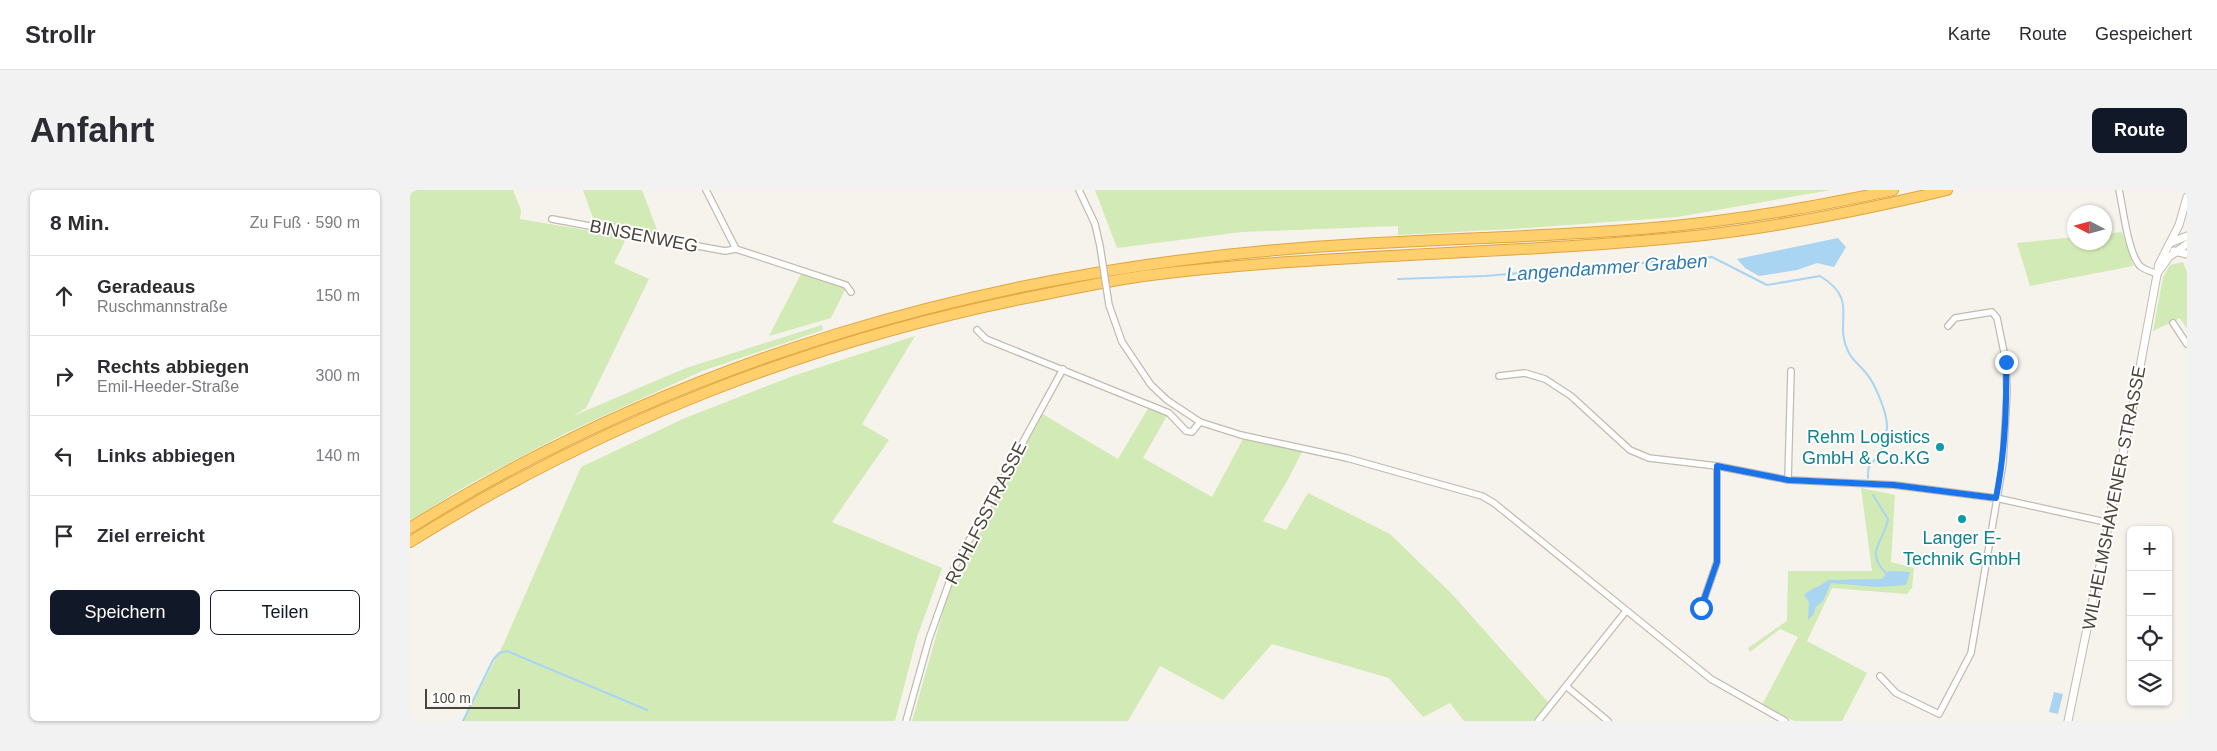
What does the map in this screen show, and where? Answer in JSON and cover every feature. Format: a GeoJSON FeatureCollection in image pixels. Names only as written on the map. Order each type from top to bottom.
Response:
{"type":"FeatureCollection","features":[{"type":"Feature","properties":{"kind":"highway"},"geometry":{"type":"LineString","coordinates":[[410,528],[567,440],[688,387],[839,332],[986,293],[1086,273],[1198,258],[1302,248],[1643,229],[1738,218],[1894,190]]}},
{"type":"Feature","properties":{"kind":"highway"},"geometry":{"type":"LineString","coordinates":[[410,542],[502,488],[573,452],[695,397],[771,368],[849,342],[997,303],[1141,277],[1255,264],[1589,245],[1703,235],[1811,219],[1947,190]]}},
{"type":"Feature","properties":{"kind":"street"},"geometry":{"type":"LineString","coordinates":[[706,190],[736,249]]}},
{"type":"Feature","properties":{"kind":"street"},"geometry":{"type":"LineString","coordinates":[[1079,190],[1095,224],[1109,305],[1122,342],[1151,385],[1167,400],[1200,422],[1241,435],[1346,458],[1482,496],[1494,503],[1711,679],[1785,721]]}},
{"type":"Feature","properties":{"kind":"street"},"geometry":{"type":"LineString","coordinates":[[2119,190],[2128,236],[2135,258],[2141,267],[2158,274]]}},
{"type":"Feature","properties":{"kind":"street","name":"WILHELMSHAVENER STRASSE"},"geometry":{"type":"LineString","coordinates":[[2068,721],[2110,523],[2159,264],[2179,226],[2187,197]]}},
{"type":"Feature","properties":{"kind":"street","name":"BINSENWEG"},"geometry":{"type":"LineString","coordinates":[[552,219],[725,251],[736,249],[846,285],[852,292]]}},
{"type":"Feature","properties":{"kind":"street"},"geometry":{"type":"LineString","coordinates":[[2170,243],[2187,236]]}},
{"type":"Feature","properties":{"kind":"street","name":"WILHELMSHAVENER STRASSE"},"geometry":{"type":"LineString","coordinates":[[2158,274],[2174,251],[2187,244]]}},
{"type":"Feature","properties":{"kind":"street"},"geometry":{"type":"LineString","coordinates":[[2174,251],[2187,254]]}},
{"type":"Feature","properties":{"kind":"street"},"geometry":{"type":"LineString","coordinates":[[1880,676],[1896,693],[1939,714],[1971,653],[2003,462],[2007,392],[2006,362],[1997,318],[1992,312],[1955,318],[1948,326]]}},
{"type":"Feature","properties":{"kind":"street"},"geometry":{"type":"LineString","coordinates":[[2173,323],[2187,344]]}},
{"type":"Feature","properties":{"kind":"street"},"geometry":{"type":"LineString","coordinates":[[977,330],[986,338],[1169,413],[1186,431],[1192,432],[1200,422]]}},
{"type":"Feature","properties":{"kind":"street","name":"ROHLFSSTRASSE"},"geometry":{"type":"LineString","coordinates":[[906,721],[929,639],[954,566],[1062,369]]}},
{"type":"Feature","properties":{"kind":"street"},"geometry":{"type":"LineString","coordinates":[[1788,480],[1791,371]]}},
{"type":"Feature","properties":{"kind":"street"},"geometry":{"type":"LineString","coordinates":[[1499,376],[1525,373],[1545,379],[1570,396],[1630,450],[1649,458],[1717,466],[1788,480],[1894,485],[1996,498],[2110,523]]}},
{"type":"Feature","properties":{"kind":"street"},"geometry":{"type":"LineString","coordinates":[[1701,608],[1717,562],[1717,466]]}},
{"type":"Feature","properties":{"kind":"street"},"geometry":{"type":"LineString","coordinates":[[1538,721],[1626,611]]}},
{"type":"Feature","properties":{"kind":"street"},"geometry":{"type":"LineString","coordinates":[[1567,687],[1608,721]]}},
{"type":"Feature","properties":{"kind":"green space"},"geometry":{"type":"Polygon","coordinates":[[[410,190],[513,190],[521,210],[520,219],[627,237],[614,263],[649,279],[586,408],[573,416],[686,368],[822,325],[823,330],[702,371],[566,433],[466,486],[410,521],[410,190]]]}},
{"type":"Feature","properties":{"kind":"green space"},"geometry":{"type":"Polygon","coordinates":[[[583,190],[642,190],[659,235],[594,221],[583,190]]]}},
{"type":"Feature","properties":{"kind":"green space"},"geometry":{"type":"Polygon","coordinates":[[[1095,190],[1831,190],[1677,217],[1398,235],[1398,226],[1242,232],[1117,248],[1095,190]]]}},
{"type":"Feature","properties":{"kind":"green space"},"geometry":{"type":"Polygon","coordinates":[[[2122,232],[2133,266],[2030,286],[2017,243],[2067,238],[2067,250],[2112,250],[2112,233],[2122,232]]]}},
{"type":"Feature","properties":{"kind":"green space"},"geometry":{"type":"Polygon","coordinates":[[[2183,262],[2187,272],[2187,329],[2180,318],[2153,331],[2163,277],[2170,265],[2183,262]]]}},
{"type":"Feature","properties":{"kind":"green space"},"geometry":{"type":"Polygon","coordinates":[[[801,274],[846,288],[831,318],[769,336],[801,274]]]}},
{"type":"Feature","properties":{"kind":"green space"},"geometry":{"type":"Polygon","coordinates":[[[915,336],[862,424],[889,440],[832,522],[942,568],[917,637],[895,721],[463,721],[504,643],[581,467],[685,418],[793,376],[915,336]]]}},
{"type":"Feature","properties":{"kind":"green space"},"geometry":{"type":"Polygon","coordinates":[[[1149,407],[1168,414],[1143,458],[1212,497],[1243,439],[1302,452],[1263,521],[1286,530],[1308,493],[1390,534],[1451,593],[1548,702],[1533,721],[1464,721],[1450,703],[1423,717],[1389,678],[1272,644],[1223,700],[1160,666],[1128,721],[912,721],[950,587],[1041,413],[1118,459],[1149,407]]]}},
{"type":"Feature","properties":{"kind":"green space"},"geometry":{"type":"Polygon","coordinates":[[[1861,488],[1895,495],[1891,562],[1914,568],[1912,588],[1907,594],[1832,588],[1807,641],[1867,673],[1842,721],[1794,721],[1762,705],[1798,637],[1780,629],[1750,652],[1748,648],[1787,621],[1788,571],[1872,571],[1861,488]]]}},
{"type":"Feature","properties":{"kind":"water"},"geometry":{"type":"Polygon","coordinates":[[[1838,238],[1846,247],[1834,267],[1817,263],[1797,270],[1759,276],[1745,268],[1737,259],[1838,238]]]}},
{"type":"Feature","properties":{"kind":"water"},"geometry":{"type":"Polygon","coordinates":[[[1888,571],[1910,572],[1906,585],[1877,587],[1831,583],[1823,601],[1816,607],[1813,615],[1808,620],[1809,602],[1804,595],[1810,591],[1828,580],[1882,579],[1888,571]]]}},
{"type":"Feature","properties":{"kind":"water"},"geometry":{"type":"Polygon","coordinates":[[[2054,692],[2063,694],[2058,714],[2049,712],[2054,692]]]}},
{"type":"Feature","properties":{"kind":"waterway","name":"Langendammer Graben"},"geometry":{"type":"LineString","coordinates":[[1398,279],[1485,276],[1712,257],[1767,285],[1820,276],[1832,285],[1839,294],[1843,303],[1843,331],[1849,353],[1873,384],[1885,414],[1887,426],[1885,441],[1879,455],[1869,467],[1868,478]]}},
{"type":"Feature","properties":{"kind":"waterway","name":"Langendammer Graben"},"geometry":{"type":"LineString","coordinates":[[1873,495],[1888,519],[1876,553],[1876,559],[1886,573]]}},
{"type":"Feature","properties":{"kind":"waterway"},"geometry":{"type":"LineString","coordinates":[[463,721],[493,660],[499,653],[507,651],[647,710]]}},
{"type":"Feature","properties":{"kind":"place","name":"Rehm Logistics GmbH & Co.KG"},"geometry":{"type":"Point","coordinates":[1940,447]}},
{"type":"Feature","properties":{"kind":"place","name":"Langer E- Technik GmbH"},"geometry":{"type":"Point","coordinates":[1962,519]}},
{"type":"Feature","properties":{"kind":"route"},"geometry":{"type":"LineString","coordinates":[[1701,608],[1717,562],[1717,466],[1788,480],[1894,485],[1996,498],[2003,462],[2007,392],[2006,362]]}}]}
